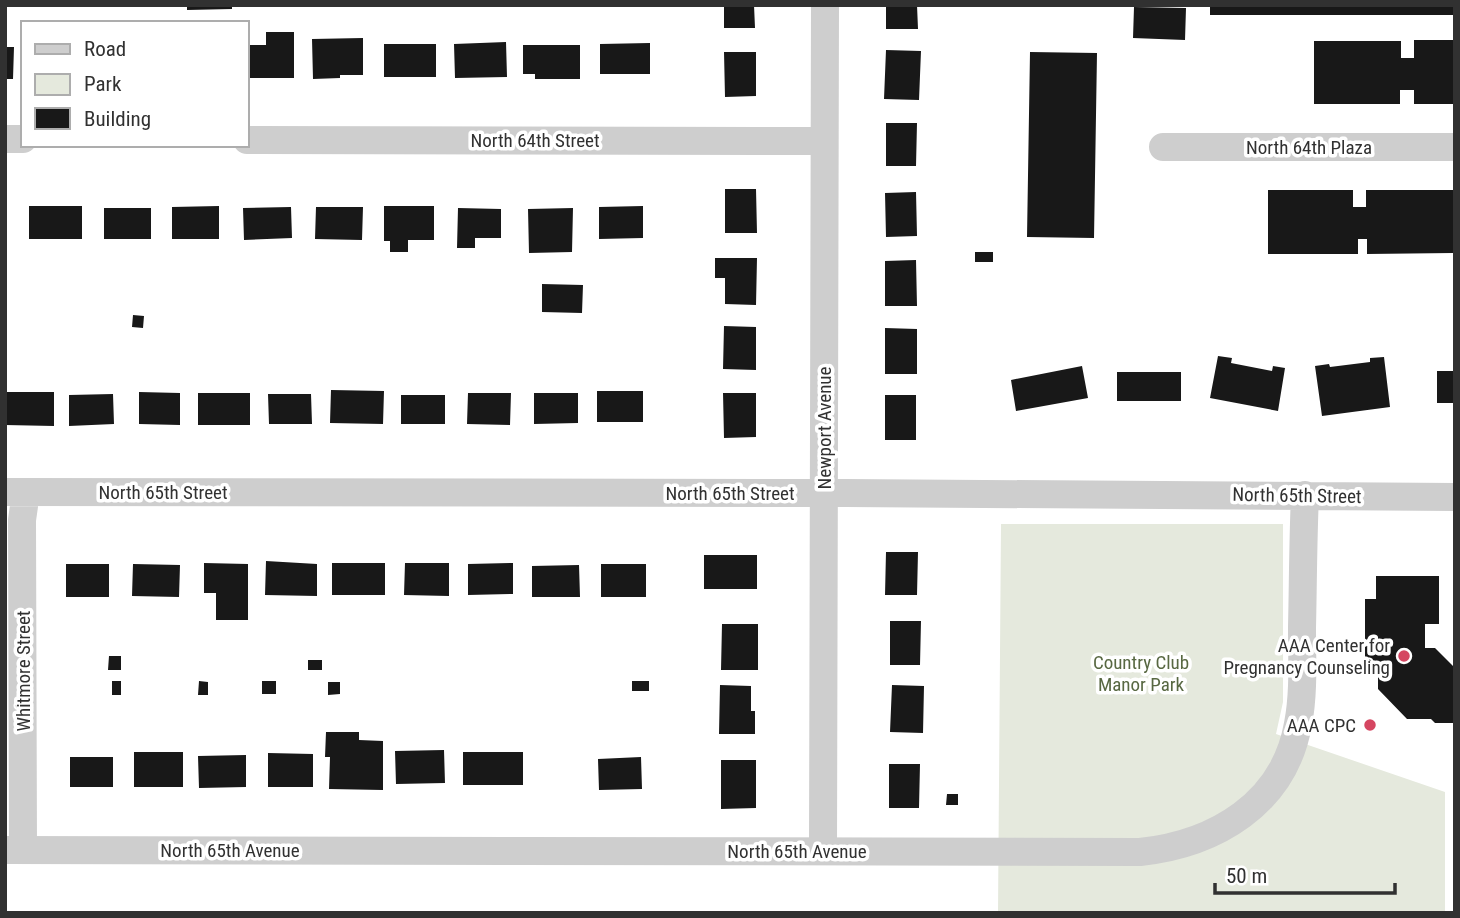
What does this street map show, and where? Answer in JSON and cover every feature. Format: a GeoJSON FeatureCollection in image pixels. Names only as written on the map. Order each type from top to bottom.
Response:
{"type":"FeatureCollection","features":[{"type":"Feature","properties":{"kind":"street","name":"Newport Avenue"},"geometry":{"type":"LineString","coordinates":[[823,851],[825,5]]}},
{"type":"Feature","properties":{"kind":"street","name":"North 64th Street"},"geometry":{"type":"LineString","coordinates":[[248,139],[824,141]]}},
{"type":"Feature","properties":{"kind":"street","name":"North 64th Plaza"},"geometry":{"type":"LineString","coordinates":[[1163,147],[1455,147]]}},
{"type":"Feature","properties":{"kind":"street","name":"North 65th Street"},"geometry":{"type":"LineString","coordinates":[[16,492],[1455,497]]}},
{"type":"Feature","properties":{"kind":"street","name":"Whitmore Street"},"geometry":{"type":"LineString","coordinates":[[14,850],[22,520],[16,492]]}},
{"type":"Feature","properties":{"kind":"street","name":"North 65th Avenue"},"geometry":{"type":"LineString","coordinates":[[14,850],[1140,852],[1181,846],[1217,832],[1239,818],[1259,800],[1278,776],[1292,749],[1298,724],[1302,684],[1305,495]]}},
{"type":"Feature","properties":{"kind":"green space","name":"Country Club Manor Park"},"geometry":{"type":"Polygon","coordinates":[[[1001,524],[1283,524],[1283,702],[1276,734],[1445,792],[1445,913],[998,913],[1001,524]]]}},
{"type":"Feature","properties":{"kind":"building"},"geometry":{"type":"Polygon","coordinates":[[[187,5],[232,5],[232,9],[187,10],[187,5]]]}},
{"type":"Feature","properties":{"kind":"building"},"geometry":{"type":"Polygon","coordinates":[[[724,5],[754,5],[755,28],[724,28],[724,5]]]}},
{"type":"Feature","properties":{"kind":"building"},"geometry":{"type":"Polygon","coordinates":[[[886,5],[917,5],[918,29],[886,29],[886,5]]]}},
{"type":"Feature","properties":{"kind":"building"},"geometry":{"type":"Polygon","coordinates":[[[1210,5],[1455,5],[1455,15],[1210,15],[1210,5]]]}},
{"type":"Feature","properties":{"kind":"building"},"geometry":{"type":"Polygon","coordinates":[[[1134,7],[1186,8],[1185,40],[1133,38],[1134,7]]]}},
{"type":"Feature","properties":{"kind":"building"},"geometry":{"type":"Polygon","coordinates":[[[266,32],[294,32],[294,78],[248,78],[248,45],[266,45],[266,32]]]}},
{"type":"Feature","properties":{"kind":"building"},"geometry":{"type":"Polygon","coordinates":[[[363,38],[363,75],[313,79],[312,39],[363,38]]]}},
{"type":"Feature","properties":{"kind":"building"},"geometry":{"type":"Polygon","coordinates":[[[1414,40],[1455,40],[1455,104],[1414,104],[1414,90],[1400,90],[1400,104],[1314,104],[1314,41],[1401,41],[1401,58],[1414,58],[1414,40]]]}},
{"type":"Feature","properties":{"kind":"building"},"geometry":{"type":"Polygon","coordinates":[[[506,42],[507,77],[455,78],[454,44],[506,42]]]}},
{"type":"Feature","properties":{"kind":"building"},"geometry":{"type":"Polygon","coordinates":[[[650,43],[650,74],[600,74],[600,44],[650,43]]]}},
{"type":"Feature","properties":{"kind":"building"},"geometry":{"type":"Polygon","coordinates":[[[384,44],[436,44],[436,77],[384,77],[384,44]]]}},
{"type":"Feature","properties":{"kind":"building"},"geometry":{"type":"Polygon","coordinates":[[[523,45],[580,45],[580,79],[535,79],[535,74],[523,74],[523,45]]]}},
{"type":"Feature","properties":{"kind":"building"},"geometry":{"type":"Polygon","coordinates":[[[5,47],[14,47],[13,79],[5,79],[5,47]]]}},
{"type":"Feature","properties":{"kind":"building"},"geometry":{"type":"Polygon","coordinates":[[[886,50],[921,51],[919,100],[884,99],[886,50]]]}},
{"type":"Feature","properties":{"kind":"building"},"geometry":{"type":"Polygon","coordinates":[[[724,52],[756,52],[756,96],[725,97],[724,52]]]}},
{"type":"Feature","properties":{"kind":"building"},"geometry":{"type":"Polygon","coordinates":[[[1030,52],[1097,53],[1094,238],[1027,237],[1030,52]]]}},
{"type":"Feature","properties":{"kind":"building"},"geometry":{"type":"Polygon","coordinates":[[[886,123],[917,123],[916,166],[886,166],[886,123]]]}},
{"type":"Feature","properties":{"kind":"building"},"geometry":{"type":"Polygon","coordinates":[[[725,189],[756,189],[757,233],[725,233],[725,189]]]}},
{"type":"Feature","properties":{"kind":"building"},"geometry":{"type":"Polygon","coordinates":[[[1268,190],[1353,190],[1353,207],[1366,207],[1366,190],[1453,190],[1453,253],[1367,254],[1367,239],[1358,239],[1358,254],[1268,254],[1268,190]]]}},
{"type":"Feature","properties":{"kind":"building"},"geometry":{"type":"Polygon","coordinates":[[[916,192],[917,236],[886,237],[885,193],[916,192]]]}},
{"type":"Feature","properties":{"kind":"building"},"geometry":{"type":"Polygon","coordinates":[[[29,206],[82,206],[82,239],[29,239],[29,206]]]}},
{"type":"Feature","properties":{"kind":"building"},"geometry":{"type":"Polygon","coordinates":[[[219,206],[219,239],[172,239],[172,207],[219,206]]]}},
{"type":"Feature","properties":{"kind":"building"},"geometry":{"type":"Polygon","coordinates":[[[384,206],[434,206],[434,240],[408,240],[408,252],[390,252],[390,241],[384,241],[384,206]]]}},
{"type":"Feature","properties":{"kind":"building"},"geometry":{"type":"Polygon","coordinates":[[[643,206],[643,238],[599,239],[599,207],[643,206]]]}},
{"type":"Feature","properties":{"kind":"building"},"geometry":{"type":"Polygon","coordinates":[[[291,207],[292,238],[244,240],[243,208],[291,207]]]}},
{"type":"Feature","properties":{"kind":"building"},"geometry":{"type":"Polygon","coordinates":[[[316,207],[363,207],[362,240],[315,239],[316,207]]]}},
{"type":"Feature","properties":{"kind":"building"},"geometry":{"type":"Polygon","coordinates":[[[104,208],[151,208],[151,239],[104,239],[104,208]]]}},
{"type":"Feature","properties":{"kind":"building"},"geometry":{"type":"Polygon","coordinates":[[[458,208],[501,209],[501,238],[475,238],[475,248],[457,248],[458,208]]]}},
{"type":"Feature","properties":{"kind":"building"},"geometry":{"type":"Polygon","coordinates":[[[573,208],[572,252],[529,253],[528,209],[573,208]]]}},
{"type":"Feature","properties":{"kind":"building"},"geometry":{"type":"Polygon","coordinates":[[[975,252],[993,252],[993,262],[975,262],[975,252]]]}},
{"type":"Feature","properties":{"kind":"building"},"geometry":{"type":"Polygon","coordinates":[[[715,258],[757,258],[756,305],[725,304],[725,278],[715,278],[715,258]]]}},
{"type":"Feature","properties":{"kind":"building"},"geometry":{"type":"Polygon","coordinates":[[[916,260],[917,306],[885,306],[885,261],[916,260]]]}},
{"type":"Feature","properties":{"kind":"building"},"geometry":{"type":"Polygon","coordinates":[[[542,284],[583,285],[582,313],[542,312],[542,284]]]}},
{"type":"Feature","properties":{"kind":"building"},"geometry":{"type":"Polygon","coordinates":[[[133,315],[144,316],[143,328],[132,327],[133,315]]]}},
{"type":"Feature","properties":{"kind":"building"},"geometry":{"type":"Polygon","coordinates":[[[724,326],[756,327],[756,370],[723,369],[724,326]]]}},
{"type":"Feature","properties":{"kind":"building"},"geometry":{"type":"Polygon","coordinates":[[[885,328],[917,329],[917,374],[885,374],[885,328]]]}},
{"type":"Feature","properties":{"kind":"building"},"geometry":{"type":"Polygon","coordinates":[[[1218,356],[1232,358],[1231,363],[1272,371],[1273,366],[1285,368],[1278,411],[1210,398],[1218,356]]]}},
{"type":"Feature","properties":{"kind":"building"},"geometry":{"type":"Polygon","coordinates":[[[1384,357],[1390,407],[1322,416],[1315,366],[1370,362],[1370,358],[1384,357]]]}},
{"type":"Feature","properties":{"kind":"building"},"geometry":{"type":"Polygon","coordinates":[[[1082,366],[1088,398],[1016,411],[1011,380],[1082,366]]]}},
{"type":"Feature","properties":{"kind":"building"},"geometry":{"type":"Polygon","coordinates":[[[1437,371],[1455,371],[1455,403],[1437,403],[1437,371]]]}},
{"type":"Feature","properties":{"kind":"building"},"geometry":{"type":"Polygon","coordinates":[[[1117,372],[1181,372],[1181,401],[1117,401],[1117,372]]]}},
{"type":"Feature","properties":{"kind":"building"},"geometry":{"type":"Polygon","coordinates":[[[331,390],[384,391],[383,424],[330,423],[331,390]]]}},
{"type":"Feature","properties":{"kind":"building"},"geometry":{"type":"Polygon","coordinates":[[[597,391],[643,391],[643,422],[597,422],[597,391]]]}},
{"type":"Feature","properties":{"kind":"building"},"geometry":{"type":"Polygon","coordinates":[[[5,392],[54,392],[54,426],[5,425],[5,392]]]}},
{"type":"Feature","properties":{"kind":"building"},"geometry":{"type":"Polygon","coordinates":[[[139,392],[180,393],[180,425],[139,424],[139,392]]]}},
{"type":"Feature","properties":{"kind":"building"},"geometry":{"type":"Polygon","coordinates":[[[198,393],[250,393],[250,425],[198,425],[198,393]]]}},
{"type":"Feature","properties":{"kind":"building"},"geometry":{"type":"Polygon","coordinates":[[[468,393],[511,393],[510,425],[467,424],[468,393]]]}},
{"type":"Feature","properties":{"kind":"building"},"geometry":{"type":"Polygon","coordinates":[[[534,393],[578,393],[578,423],[534,424],[534,393]]]}},
{"type":"Feature","properties":{"kind":"building"},"geometry":{"type":"Polygon","coordinates":[[[723,393],[756,393],[756,437],[724,438],[723,393]]]}},
{"type":"Feature","properties":{"kind":"building"},"geometry":{"type":"Polygon","coordinates":[[[113,394],[114,424],[69,426],[69,395],[113,394]]]}},
{"type":"Feature","properties":{"kind":"building"},"geometry":{"type":"Polygon","coordinates":[[[268,394],[311,394],[312,424],[269,424],[268,394]]]}},
{"type":"Feature","properties":{"kind":"building"},"geometry":{"type":"Polygon","coordinates":[[[401,395],[445,395],[445,424],[401,424],[401,395]]]}},
{"type":"Feature","properties":{"kind":"building"},"geometry":{"type":"Polygon","coordinates":[[[885,395],[916,395],[916,440],[885,440],[885,395]]]}},
{"type":"Feature","properties":{"kind":"building"},"geometry":{"type":"Polygon","coordinates":[[[886,552],[918,552],[917,595],[885,595],[886,552]]]}},
{"type":"Feature","properties":{"kind":"building"},"geometry":{"type":"Polygon","coordinates":[[[704,555],[757,555],[757,589],[704,589],[704,555]]]}},
{"type":"Feature","properties":{"kind":"building"},"geometry":{"type":"Polygon","coordinates":[[[266,561],[317,564],[317,596],[265,595],[266,561]]]}},
{"type":"Feature","properties":{"kind":"building"},"geometry":{"type":"Polygon","coordinates":[[[204,563],[248,564],[248,620],[216,620],[216,593],[204,593],[204,563]]]}},
{"type":"Feature","properties":{"kind":"building"},"geometry":{"type":"Polygon","coordinates":[[[332,563],[385,563],[385,595],[332,595],[332,563]]]}},
{"type":"Feature","properties":{"kind":"building"},"geometry":{"type":"Polygon","coordinates":[[[405,563],[449,563],[449,596],[404,595],[405,563]]]}},
{"type":"Feature","properties":{"kind":"building"},"geometry":{"type":"Polygon","coordinates":[[[513,563],[513,594],[468,595],[468,564],[513,563]]]}},
{"type":"Feature","properties":{"kind":"building"},"geometry":{"type":"Polygon","coordinates":[[[66,564],[109,564],[109,597],[66,597],[66,564]]]}},
{"type":"Feature","properties":{"kind":"building"},"geometry":{"type":"Polygon","coordinates":[[[133,564],[180,565],[179,597],[132,596],[133,564]]]}},
{"type":"Feature","properties":{"kind":"building"},"geometry":{"type":"Polygon","coordinates":[[[601,564],[646,564],[646,597],[601,597],[601,564]]]}},
{"type":"Feature","properties":{"kind":"building"},"geometry":{"type":"Polygon","coordinates":[[[579,565],[580,597],[532,597],[532,566],[579,565]]]}},
{"type":"Feature","properties":{"kind":"building","name":"AAA Center for Pregnancy Counseling"},"geometry":{"type":"Polygon","coordinates":[[[1376,576],[1439,576],[1439,624],[1425,624],[1425,648],[1435,648],[1455,668],[1455,723],[1407,719],[1378,689],[1378,663],[1365,663],[1365,599],[1376,599],[1376,576]]]}},
{"type":"Feature","properties":{"kind":"building"},"geometry":{"type":"Polygon","coordinates":[[[890,621],[921,621],[920,665],[890,665],[890,621]]]}},
{"type":"Feature","properties":{"kind":"building"},"geometry":{"type":"Polygon","coordinates":[[[722,624],[758,624],[758,670],[721,670],[722,624]]]}},
{"type":"Feature","properties":{"kind":"building"},"geometry":{"type":"Polygon","coordinates":[[[109,656],[121,656],[121,670],[108,670],[109,656]]]}},
{"type":"Feature","properties":{"kind":"building"},"geometry":{"type":"Polygon","coordinates":[[[308,660],[322,660],[322,670],[308,670],[308,660]]]}},
{"type":"Feature","properties":{"kind":"building"},"geometry":{"type":"Polygon","coordinates":[[[112,681],[121,681],[121,695],[112,695],[112,681]]]}},
{"type":"Feature","properties":{"kind":"building"},"geometry":{"type":"Polygon","coordinates":[[[199,681],[208,682],[208,695],[198,695],[199,681]]]}},
{"type":"Feature","properties":{"kind":"building"},"geometry":{"type":"Polygon","coordinates":[[[262,681],[276,681],[276,694],[262,694],[262,681]]]}},
{"type":"Feature","properties":{"kind":"building"},"geometry":{"type":"Polygon","coordinates":[[[632,681],[649,681],[649,691],[632,691],[632,681]]]}},
{"type":"Feature","properties":{"kind":"building"},"geometry":{"type":"Polygon","coordinates":[[[328,682],[340,682],[340,694],[328,695],[328,682]]]}},
{"type":"Feature","properties":{"kind":"building"},"geometry":{"type":"Polygon","coordinates":[[[720,685],[751,686],[755,734],[719,734],[720,685]]]}},
{"type":"Feature","properties":{"kind":"building"},"geometry":{"type":"Polygon","coordinates":[[[892,685],[924,686],[923,733],[890,732],[892,685]]]}},
{"type":"Feature","properties":{"kind":"building"},"geometry":{"type":"Polygon","coordinates":[[[326,732],[359,732],[359,740],[383,741],[383,790],[329,789],[330,757],[325,757],[326,732]]]}},
{"type":"Feature","properties":{"kind":"building"},"geometry":{"type":"Polygon","coordinates":[[[444,750],[445,783],[396,784],[395,751],[444,750]]]}},
{"type":"Feature","properties":{"kind":"building"},"geometry":{"type":"Polygon","coordinates":[[[134,752],[183,752],[183,787],[134,787],[134,752]]]}},
{"type":"Feature","properties":{"kind":"building"},"geometry":{"type":"Polygon","coordinates":[[[463,752],[523,752],[523,785],[463,785],[463,752]]]}},
{"type":"Feature","properties":{"kind":"building"},"geometry":{"type":"Polygon","coordinates":[[[268,753],[313,754],[313,787],[268,787],[268,753]]]}},
{"type":"Feature","properties":{"kind":"building"},"geometry":{"type":"Polygon","coordinates":[[[246,755],[246,787],[199,788],[198,756],[246,755]]]}},
{"type":"Feature","properties":{"kind":"building"},"geometry":{"type":"Polygon","coordinates":[[[70,757],[113,757],[113,787],[70,787],[70,757]]]}},
{"type":"Feature","properties":{"kind":"building"},"geometry":{"type":"Polygon","coordinates":[[[641,757],[642,789],[599,790],[598,759],[641,757]]]}},
{"type":"Feature","properties":{"kind":"building"},"geometry":{"type":"Polygon","coordinates":[[[721,760],[756,760],[756,808],[721,809],[721,760]]]}},
{"type":"Feature","properties":{"kind":"building"},"geometry":{"type":"Polygon","coordinates":[[[889,764],[920,764],[919,808],[889,808],[889,764]]]}},
{"type":"Feature","properties":{"kind":"building"},"geometry":{"type":"Polygon","coordinates":[[[947,794],[958,794],[958,805],[946,805],[947,794]]]}},
{"type":"Feature","properties":{"kind":"place","name":"AAA Center for Pregnancy Counseling"},"geometry":{"type":"Point","coordinates":[1404,656]}},
{"type":"Feature","properties":{"kind":"place","name":"AAA CPC"},"geometry":{"type":"Point","coordinates":[1370,725]}}]}
